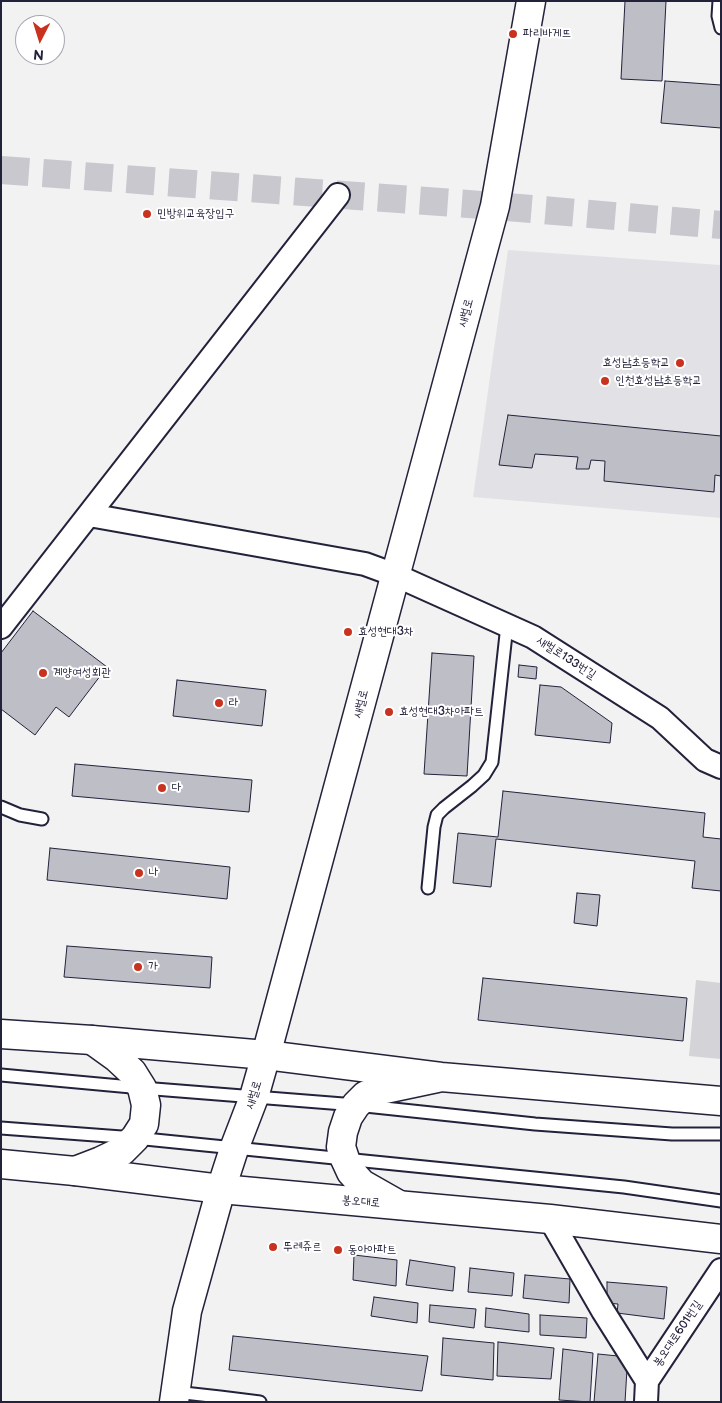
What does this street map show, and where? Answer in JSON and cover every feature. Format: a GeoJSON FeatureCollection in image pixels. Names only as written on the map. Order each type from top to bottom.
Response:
{"type":"FeatureCollection","features":[{"type":"Feature","properties":{"kind":"street","name":"새벌로"},"geometry":{"type":"LineString","coordinates":[[175,1397],[187,1311],[221,1189],[254,1097],[266,1055],[494,206],[530,1]]}},
{"type":"Feature","properties":{"kind":"street"},"geometry":{"type":"LineString","coordinates":[[1,627],[338,195]]}},
{"type":"Feature","properties":{"kind":"street","name":"새벌로133번길"},"geometry":{"type":"LineString","coordinates":[[89,515],[365,564],[395,575],[534,637],[660,718],[705,760],[721,767]]}},
{"type":"Feature","properties":{"kind":"street"},"geometry":{"type":"LineString","coordinates":[[1,1034],[266,1055],[441,1077],[721,1101]]}},
{"type":"Feature","properties":{"kind":"street"},"geometry":{"type":"LineString","coordinates":[[75,1171],[122,1151],[135,1138],[144,1124],[146,1105],[142,1088],[132,1072],[118,1058],[92,1040]]}},
{"type":"Feature","properties":{"kind":"street"},"geometry":{"type":"LineString","coordinates":[[399,1205],[362,1184],[352,1172],[341,1147],[343,1132],[348,1117],[356,1104],[366,1095],[441,1077]]}},
{"type":"Feature","properties":{"kind":"street","name":"봉오대로"},"geometry":{"type":"LineString","coordinates":[[1,1164],[221,1189],[550,1219],[721,1239]]}},
{"type":"Feature","properties":{"kind":"street"},"geometry":{"type":"LineString","coordinates":[[550,1219],[646,1391]]}},
{"type":"Feature","properties":{"kind":"street","name":"봉오대로601번길"},"geometry":{"type":"LineString","coordinates":[[646,1391],[721,1270]]}},
{"type":"Feature","properties":{"kind":"lane"},"geometry":{"type":"LineString","coordinates":[[719,1],[718,16],[721,28]]}},
{"type":"Feature","properties":{"kind":"lane"},"geometry":{"type":"LineString","coordinates":[[428,888],[434,827],[437,816],[484,775],[492,762],[507,625]]}},
{"type":"Feature","properties":{"kind":"lane"},"geometry":{"type":"LineString","coordinates":[[1,807],[20,815],[42,819]]}},
{"type":"Feature","properties":{"kind":"lane"},"geometry":{"type":"LineString","coordinates":[[1,1075],[356,1104],[535,1124],[672,1134],[721,1134]]}},
{"type":"Feature","properties":{"kind":"lane"},"geometry":{"type":"LineString","coordinates":[[1,1128],[135,1138],[624,1187],[721,1201]]}},
{"type":"Feature","properties":{"kind":"lane"},"geometry":{"type":"LineString","coordinates":[[175,1397],[260,1402]]}},
{"type":"Feature","properties":{"kind":"shaded area","name":"인천효성남초등학교"},"geometry":{"type":"Polygon","coordinates":[[[508,250],[721,265],[721,518],[473,497],[508,250]]]}},
{"type":"Feature","properties":{"kind":"shaded area"},"geometry":{"type":"Polygon","coordinates":[[[696,980],[721,983],[721,1059],[689,1056],[696,980]]]}},
{"type":"Feature","properties":{"kind":"building"},"geometry":{"type":"Polygon","coordinates":[[[625,1],[666,1],[662,81],[621,79],[625,1]]]}},
{"type":"Feature","properties":{"kind":"building"},"geometry":{"type":"Polygon","coordinates":[[[665,81],[721,85],[721,128],[661,123],[665,81]]]}},
{"type":"Feature","properties":{"kind":"building"},"geometry":{"type":"Polygon","coordinates":[[[508,415],[721,436],[721,476],[715,475],[714,492],[604,481],[605,461],[591,460],[589,469],[576,469],[578,457],[535,454],[532,468],[499,465],[508,415]]]}},
{"type":"Feature","properties":{"kind":"building"},"geometry":{"type":"Polygon","coordinates":[[[33,611],[107,667],[69,717],[56,707],[35,735],[1,709],[1,653],[33,611]]]}},
{"type":"Feature","properties":{"kind":"building"},"geometry":{"type":"Polygon","coordinates":[[[432,653],[474,656],[467,776],[424,774],[432,653]]]}},
{"type":"Feature","properties":{"kind":"building"},"geometry":{"type":"Polygon","coordinates":[[[519,665],[537,667],[536,679],[518,677],[519,665]]]}},
{"type":"Feature","properties":{"kind":"building","name":"라"},"geometry":{"type":"Polygon","coordinates":[[[177,680],[266,690],[262,726],[173,716],[177,680]]]}},
{"type":"Feature","properties":{"kind":"building"},"geometry":{"type":"Polygon","coordinates":[[[540,685],[561,687],[612,723],[610,743],[535,735],[540,685]]]}},
{"type":"Feature","properties":{"kind":"building","name":"다"},"geometry":{"type":"Polygon","coordinates":[[[75,764],[252,780],[249,812],[72,796],[75,764]]]}},
{"type":"Feature","properties":{"kind":"building"},"geometry":{"type":"Polygon","coordinates":[[[503,791],[705,813],[703,837],[721,839],[721,891],[692,888],[695,861],[496,839],[491,887],[453,883],[458,833],[498,837],[503,791]]]}},
{"type":"Feature","properties":{"kind":"building","name":"나"},"geometry":{"type":"Polygon","coordinates":[[[50,848],[230,867],[227,899],[47,880],[50,848]]]}},
{"type":"Feature","properties":{"kind":"building"},"geometry":{"type":"Polygon","coordinates":[[[577,893],[600,895],[597,926],[574,923],[577,893]]]}},
{"type":"Feature","properties":{"kind":"building","name":"가"},"geometry":{"type":"Polygon","coordinates":[[[67,946],[212,957],[210,988],[64,977],[67,946]]]}},
{"type":"Feature","properties":{"kind":"building"},"geometry":{"type":"Polygon","coordinates":[[[483,978],[687,998],[683,1041],[478,1020],[483,978]]]}},
{"type":"Feature","properties":{"kind":"building"},"geometry":{"type":"Polygon","coordinates":[[[354,1255],[397,1260],[396,1286],[353,1280],[354,1255]]]}},
{"type":"Feature","properties":{"kind":"building"},"geometry":{"type":"Polygon","coordinates":[[[410,1260],[455,1267],[453,1291],[406,1285],[410,1260]]]}},
{"type":"Feature","properties":{"kind":"building"},"geometry":{"type":"Polygon","coordinates":[[[470,1268],[514,1273],[512,1296],[468,1292],[470,1268]]]}},
{"type":"Feature","properties":{"kind":"building"},"geometry":{"type":"Polygon","coordinates":[[[525,1275],[570,1279],[569,1303],[523,1298],[525,1275]]]}},
{"type":"Feature","properties":{"kind":"building"},"geometry":{"type":"Polygon","coordinates":[[[607,1282],[667,1287],[664,1319],[617,1313],[618,1304],[607,1303],[607,1282]]]}},
{"type":"Feature","properties":{"kind":"building"},"geometry":{"type":"Polygon","coordinates":[[[374,1297],[418,1303],[417,1323],[371,1316],[374,1297]]]}},
{"type":"Feature","properties":{"kind":"building"},"geometry":{"type":"Polygon","coordinates":[[[430,1305],[476,1309],[474,1328],[429,1322],[430,1305]]]}},
{"type":"Feature","properties":{"kind":"building"},"geometry":{"type":"Polygon","coordinates":[[[486,1308],[529,1314],[529,1332],[485,1327],[486,1308]]]}},
{"type":"Feature","properties":{"kind":"building"},"geometry":{"type":"Polygon","coordinates":[[[540,1315],[587,1318],[586,1338],[540,1335],[540,1315]]]}},
{"type":"Feature","properties":{"kind":"building"},"geometry":{"type":"Polygon","coordinates":[[[233,1336],[428,1356],[422,1391],[229,1370],[233,1336]]]}},
{"type":"Feature","properties":{"kind":"building"},"geometry":{"type":"Polygon","coordinates":[[[443,1338],[494,1343],[493,1380],[441,1375],[443,1338]]]}},
{"type":"Feature","properties":{"kind":"building"},"geometry":{"type":"Polygon","coordinates":[[[498,1342],[554,1348],[551,1379],[497,1376],[498,1342]]]}},
{"type":"Feature","properties":{"kind":"building"},"geometry":{"type":"Polygon","coordinates":[[[563,1349],[593,1353],[590,1402],[559,1400],[563,1349]]]}},
{"type":"Feature","properties":{"kind":"building"},"geometry":{"type":"Polygon","coordinates":[[[598,1354],[618,1356],[627,1369],[625,1402],[594,1402],[598,1354]]]}},
{"type":"Feature","properties":{"kind":"tunnel"},"geometry":{"type":"LineString","coordinates":[[1,170],[495,206],[721,225]]}},
{"type":"Feature","properties":{"kind":"place","name":"파리바게뜨"},"geometry":{"type":"Point","coordinates":[513,34]}},
{"type":"Feature","properties":{"kind":"place","name":"민방위교육장입구"},"geometry":{"type":"Point","coordinates":[147,214]}},
{"type":"Feature","properties":{"kind":"place","name":"효성남초등학교"},"geometry":{"type":"Point","coordinates":[680,363]}},
{"type":"Feature","properties":{"kind":"place","name":"인천효성남초등학교"},"geometry":{"type":"Point","coordinates":[605,381]}},
{"type":"Feature","properties":{"kind":"place","name":"효성현대3차"},"geometry":{"type":"Point","coordinates":[348,632]}},
{"type":"Feature","properties":{"kind":"place","name":"계양여성회관"},"geometry":{"type":"Point","coordinates":[43,673]}},
{"type":"Feature","properties":{"kind":"place","name":"라"},"geometry":{"type":"Point","coordinates":[219,703]}},
{"type":"Feature","properties":{"kind":"place","name":"효성현대3차아파트"},"geometry":{"type":"Point","coordinates":[389,712]}},
{"type":"Feature","properties":{"kind":"place","name":"다"},"geometry":{"type":"Point","coordinates":[162,788]}},
{"type":"Feature","properties":{"kind":"place","name":"나"},"geometry":{"type":"Point","coordinates":[139,873]}},
{"type":"Feature","properties":{"kind":"place","name":"가"},"geometry":{"type":"Point","coordinates":[138,967]}},
{"type":"Feature","properties":{"kind":"place","name":"뚜레쥬르"},"geometry":{"type":"Point","coordinates":[273,1247]}},
{"type":"Feature","properties":{"kind":"place","name":"동아아파트"},"geometry":{"type":"Point","coordinates":[338,1250]}}]}
